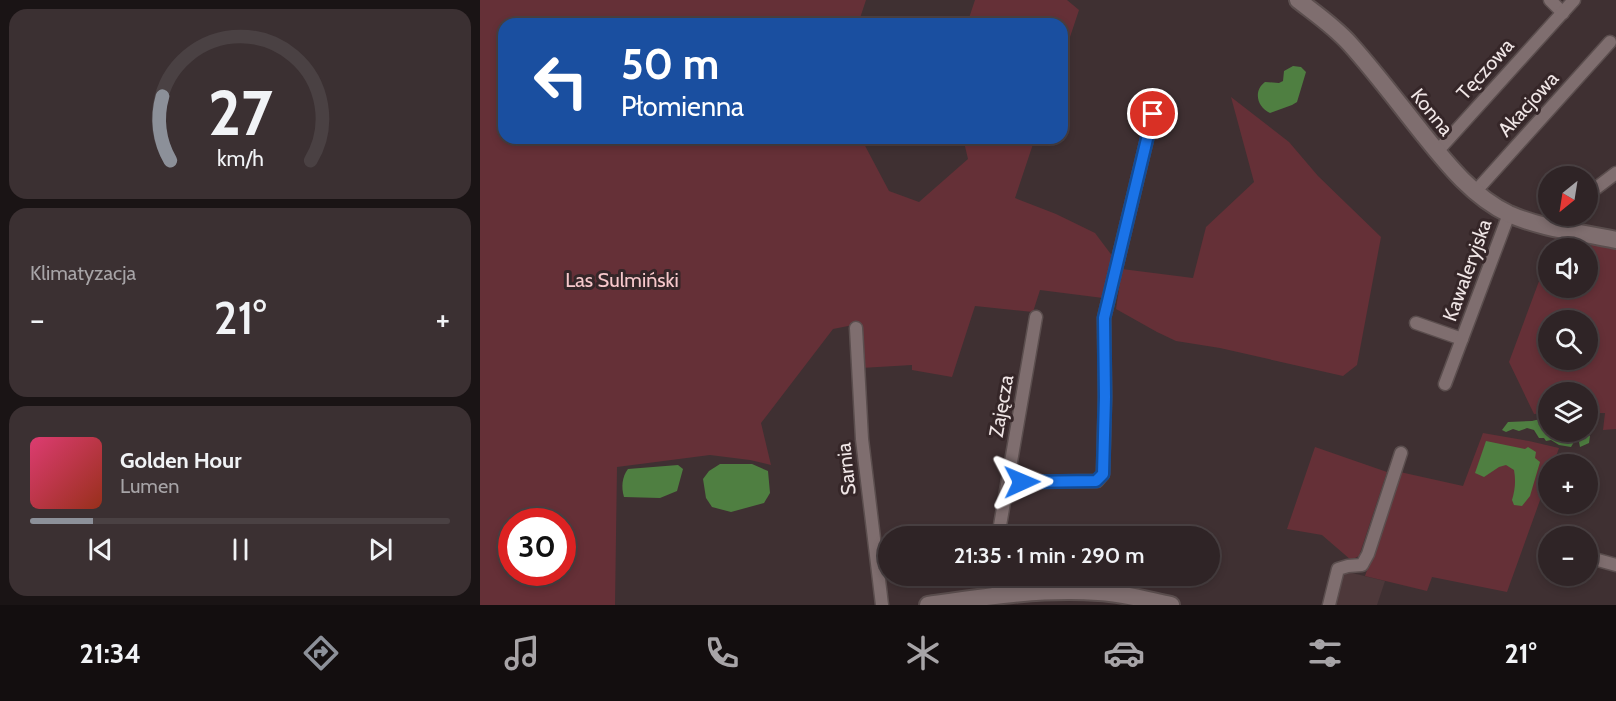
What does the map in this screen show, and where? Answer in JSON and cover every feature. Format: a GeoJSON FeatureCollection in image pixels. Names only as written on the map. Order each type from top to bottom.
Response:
{"type":"FeatureCollection","features":[{"type":"Feature","properties":{"kind":"street","name":"Konna"},"geometry":{"type":"LineString","coordinates":[[1298,0],[1350,45],[1436,150],[1476,192],[1509,214],[1538,219]]}},
{"type":"Feature","properties":{"kind":"street"},"geometry":{"type":"LineString","coordinates":[[1550,0],[1563,13]]}},
{"type":"Feature","properties":{"kind":"street","name":"Tęczowa"},"geometry":{"type":"LineString","coordinates":[[1436,150],[1574,0]]}},
{"type":"Feature","properties":{"kind":"street","name":"Akacjowa"},"geometry":{"type":"LineString","coordinates":[[1476,192],[1610,42]]}},
{"type":"Feature","properties":{"kind":"street"},"geometry":{"type":"LineString","coordinates":[[1008,480],[1022,482],[1096,481],[1103,474],[1104,318],[1153,114]]}},
{"type":"Feature","properties":{"kind":"street"},"geometry":{"type":"LineString","coordinates":[[1598,187],[1616,173]]}},
{"type":"Feature","properties":{"kind":"street","name":"Kawaleryjska"},"geometry":{"type":"LineString","coordinates":[[1445,384],[1509,214]]}},
{"type":"Feature","properties":{"kind":"street","name":"Konna"},"geometry":{"type":"LineString","coordinates":[[1569,226],[1616,240]]}},
{"type":"Feature","properties":{"kind":"street","name":"Zajęcza"},"geometry":{"type":"LineString","coordinates":[[1000,526],[1036,317]]}},
{"type":"Feature","properties":{"kind":"street","name":"Kawaleryjska"},"geometry":{"type":"LineString","coordinates":[[1416,323],[1462,339]]}},
{"type":"Feature","properties":{"kind":"street","name":"Sarnia"},"geometry":{"type":"LineString","coordinates":[[856,328],[862,439],[882,605]]}},
{"type":"Feature","properties":{"kind":"street"},"geometry":{"type":"LineString","coordinates":[[1329,605],[1338,569],[1362,565],[1368,555],[1401,453]]}},
{"type":"Feature","properties":{"kind":"street"},"geometry":{"type":"LineString","coordinates":[[1598,560],[1616,565]]}},
{"type":"Feature","properties":{"kind":"street"},"geometry":{"type":"LineString","coordinates":[[998,586],[998,595]]}},
{"type":"Feature","properties":{"kind":"street"},"geometry":{"type":"LineString","coordinates":[[930,605],[979,602],[998,595],[1063,591],[1101,592],[1171,605]]}},
{"type":"Feature","properties":{"kind":"shaded area"},"geometry":{"type":"Polygon","coordinates":[[[1293,66],[1301,67],[1306,72],[1297,102],[1270,113],[1262,107],[1258,99],[1259,90],[1265,82],[1283,81],[1284,71],[1293,66]]]}},
{"type":"Feature","properties":{"kind":"shaded area"},"geometry":{"type":"Polygon","coordinates":[[[1538,420],[1538,436],[1534,430],[1527,428],[1519,431],[1502,430],[1508,422],[1538,420]]]}},
{"type":"Feature","properties":{"kind":"shaded area"},"geometry":{"type":"Polygon","coordinates":[[[1486,441],[1525,449],[1528,447],[1536,452],[1538,469],[1530,496],[1522,506],[1514,505],[1512,500],[1515,485],[1514,470],[1506,465],[1484,477],[1475,473],[1486,441]]]}},
{"type":"Feature","properties":{"kind":"shaded area"},"geometry":{"type":"Polygon","coordinates":[[[1554,442],[1574,442],[1571,447],[1554,442]]]}},
{"type":"Feature","properties":{"kind":"shaded area"},"geometry":{"type":"Polygon","coordinates":[[[1579,442],[1589,442],[1589,443],[1580,447],[1579,442]]]}},
{"type":"Feature","properties":{"kind":"shaded area"},"geometry":{"type":"Polygon","coordinates":[[[720,464],[752,464],[768,471],[770,493],[764,503],[731,512],[712,507],[706,498],[703,479],[709,471],[720,464]]]}},
{"type":"Feature","properties":{"kind":"shaded area"},"geometry":{"type":"Polygon","coordinates":[[[678,465],[683,469],[677,491],[660,498],[624,497],[624,475],[628,469],[678,465]]]}},
{"type":"Feature","properties":{"kind":"shaded area"},"geometry":{"type":"Polygon","coordinates":[[[1344,571],[1385,581],[1377,605],[1335,605],[1344,571]]]}},
{"type":"Feature","properties":{"kind":"green space","name":"Las Sulmiński"},"geometry":{"type":"Polygon","coordinates":[[[480,0],[866,0],[860,18],[498,18],[498,144],[864,144],[889,191],[919,202],[968,159],[964,144],[1033,144],[1015,198],[1095,233],[1113,257],[1103,298],[1040,290],[1033,312],[975,306],[952,377],[912,370],[912,365],[861,368],[853,325],[833,329],[761,423],[771,465],[710,455],[617,467],[615,605],[480,605],[480,0]]]}},
{"type":"Feature","properties":{"kind":"green space"},"geometry":{"type":"Polygon","coordinates":[[[975,0],[1067,0],[1079,10],[1068,43],[1068,18],[969,18],[975,0]]]}},
{"type":"Feature","properties":{"kind":"green space"},"geometry":{"type":"Polygon","coordinates":[[[1231,97],[1289,142],[1318,176],[1381,237],[1357,365],[1343,376],[1220,348],[1176,341],[1116,309],[1122,269],[1193,278],[1206,227],[1254,182],[1231,97]]]}},
{"type":"Feature","properties":{"kind":"green space"},"geometry":{"type":"Polygon","coordinates":[[[1598,243],[1616,248],[1616,429],[1603,430],[1605,413],[1598,413],[1598,382],[1538,382],[1538,414],[1534,414],[1509,362],[1538,284],[1538,298],[1598,298],[1598,243]]]}},
{"type":"Feature","properties":{"kind":"green space"},"geometry":{"type":"Polygon","coordinates":[[[1483,433],[1559,448],[1557,454],[1538,454],[1538,506],[1507,592],[1432,577],[1427,591],[1365,576],[1400,472],[1463,486],[1483,433]]]}},
{"type":"Feature","properties":{"kind":"green space"},"geometry":{"type":"Polygon","coordinates":[[[1315,447],[1387,472],[1359,556],[1351,560],[1322,535],[1287,529],[1315,447]]]}},
{"type":"Feature","properties":{"kind":"route"},"geometry":{"type":"LineString","coordinates":[[1022,482],[1096,481],[1103,474],[1104,318],[1153,114]]}}]}
